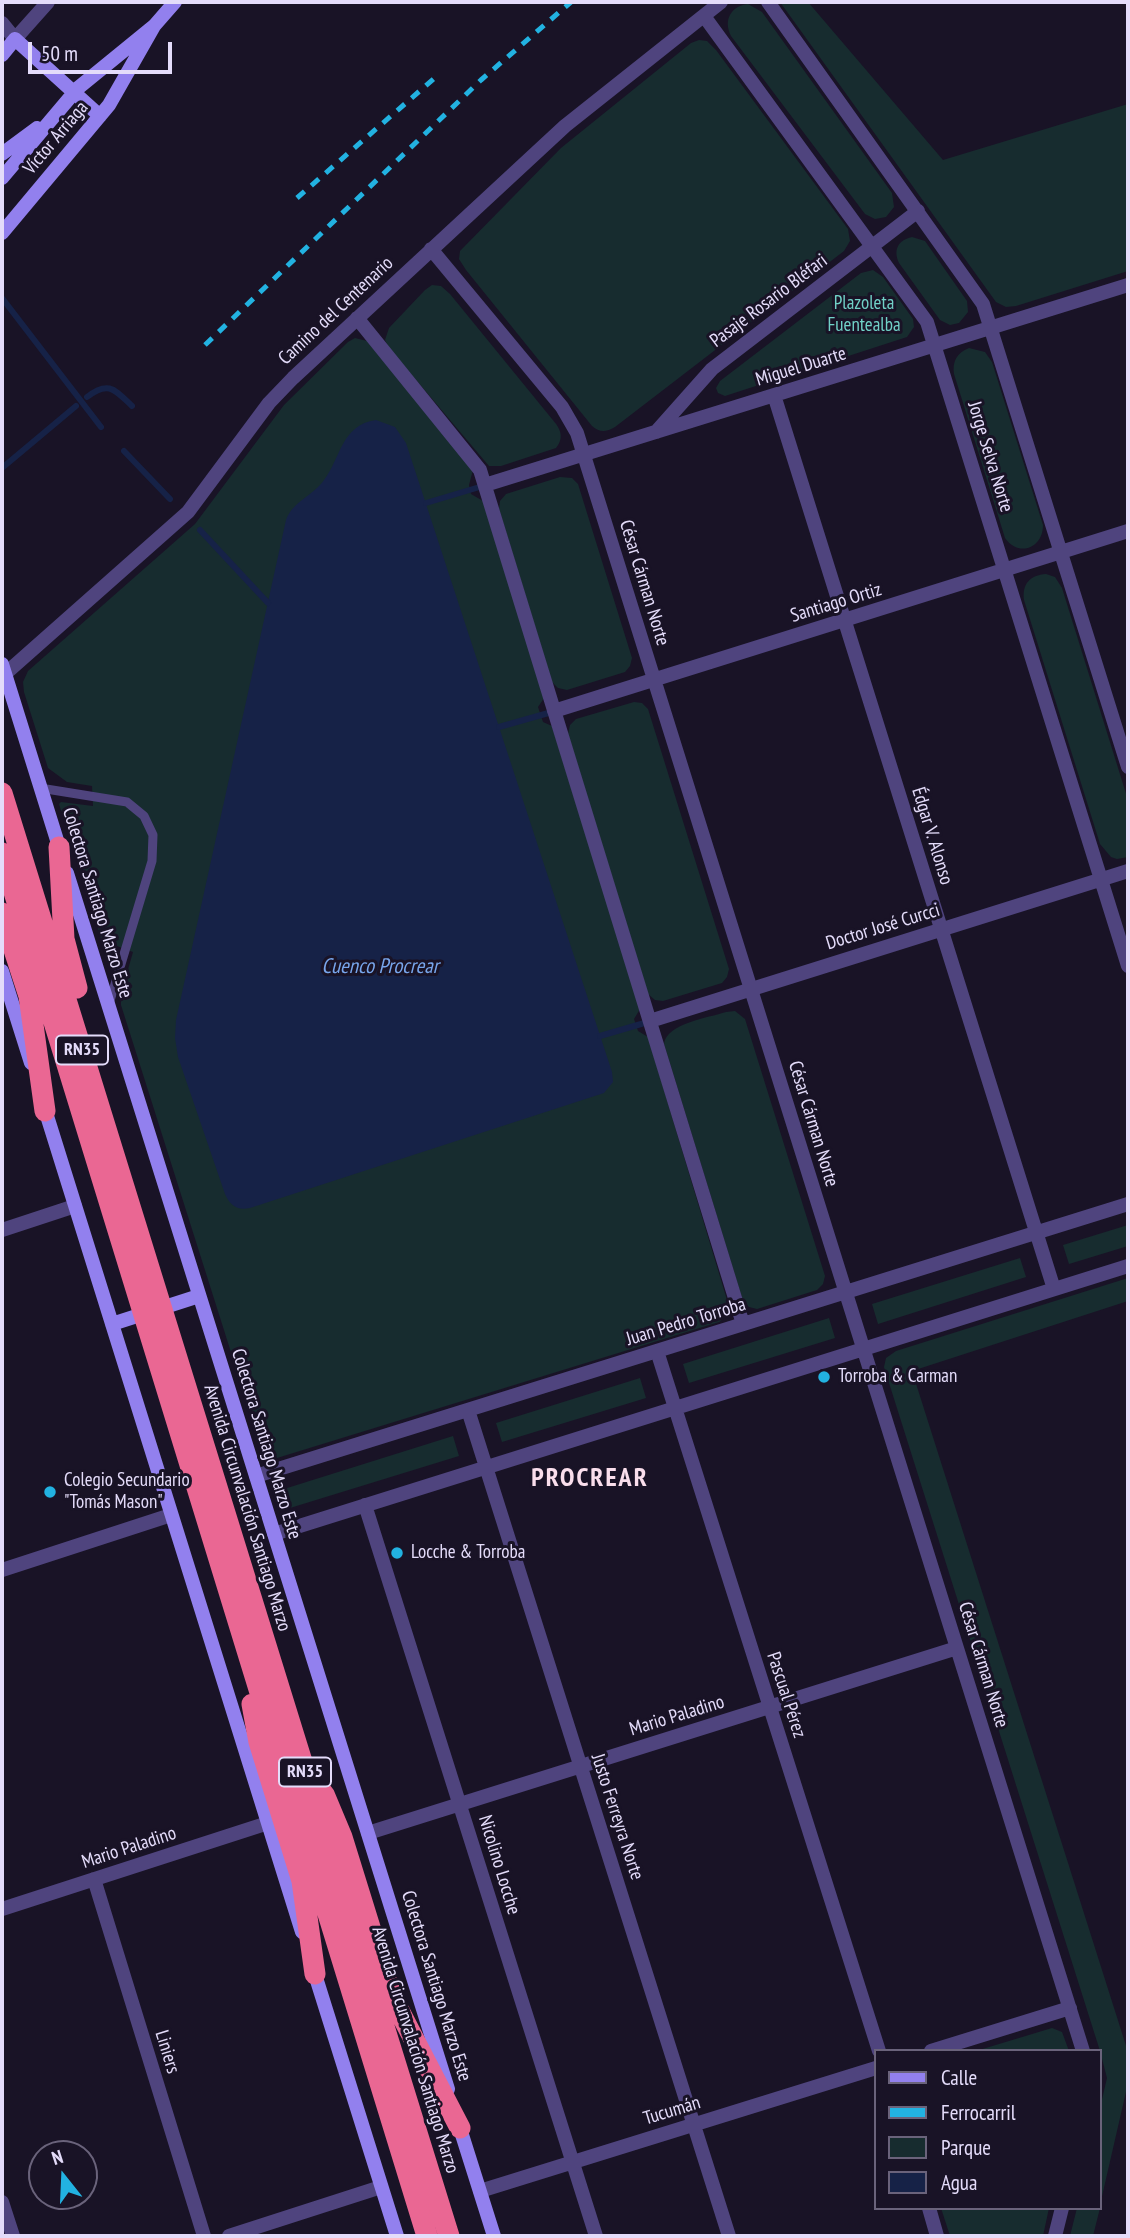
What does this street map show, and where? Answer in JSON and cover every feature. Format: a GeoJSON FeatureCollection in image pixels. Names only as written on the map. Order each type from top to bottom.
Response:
{"type":"FeatureCollection","features":[{"type":"Feature","properties":{"kind":"highway","name":"Avenida Circunvalación Santiago Marzo"},"geometry":{"type":"LineString","coordinates":[[2,793],[133,1217],[152,1311],[244,1640],[427,2236]]}},
{"type":"Feature","properties":{"kind":"highway"},"geometry":{"type":"LineString","coordinates":[[59,847],[65,945],[112,1104],[133,1217]]}},
{"type":"Feature","properties":{"kind":"highway","name":"Avenida Circunvalación Santiago Marzo"},"geometry":{"type":"LineString","coordinates":[[2,853],[282,1700],[449,2236]]}},
{"type":"Feature","properties":{"kind":"highway"},"geometry":{"type":"LineString","coordinates":[[2,913],[29,996],[45,1111]]}},
{"type":"Feature","properties":{"kind":"highway"},"geometry":{"type":"LineString","coordinates":[[244,1640],[257,1734],[302,1881],[315,1974]]}},
{"type":"Feature","properties":{"kind":"highway"},"geometry":{"type":"LineString","coordinates":[[282,1700],[338,1828],[391,1995],[460,2128]]}},
{"type":"Feature","properties":{"kind":"street"},"geometry":{"type":"LineString","coordinates":[[2,54],[48,2]]}},
{"type":"Feature","properties":{"kind":"street","name":"Víctor Arriaga"},"geometry":{"type":"LineString","coordinates":[[2,178],[74,93],[154,26],[175,2]]}},
{"type":"Feature","properties":{"kind":"street","name":"Camino del Centenario"},"geometry":{"type":"LineString","coordinates":[[3,669],[188,512],[276,394],[431,249],[565,126],[721,2]]}},
{"type":"Feature","properties":{"kind":"street","name":"Jorge Selva Norte"},"geometry":{"type":"LineString","coordinates":[[768,2],[979,297],[1128,767]]}},
{"type":"Feature","properties":{"kind":"street","name":"Jorge Selva Norte"},"geometry":{"type":"LineString","coordinates":[[704,16],[923,316],[935,345],[1128,967]]}},
{"type":"Feature","properties":{"kind":"street"},"geometry":{"type":"LineString","coordinates":[[2,23],[15,39],[100,116]]}},
{"type":"Feature","properties":{"kind":"street","name":"Víctor Arriaga"},"geometry":{"type":"LineString","coordinates":[[2,233],[100,116],[154,26]]}},
{"type":"Feature","properties":{"kind":"street"},"geometry":{"type":"LineString","coordinates":[[2,154],[55,115]]}},
{"type":"Feature","properties":{"kind":"street","name":"Pasaje Rosario Bléfari"},"geometry":{"type":"LineString","coordinates":[[655,433],[712,369],[918,212]]}},
{"type":"Feature","properties":{"kind":"street","name":"César Cárman Norte"},"geometry":{"type":"LineString","coordinates":[[431,249],[566,412],[575,427],[1082,2049]]}},
{"type":"Feature","properties":{"kind":"street","name":"Miguel Duarte"},"geometry":{"type":"LineString","coordinates":[[485,485],[1128,285]]}},
{"type":"Feature","properties":{"kind":"street"},"geometry":{"type":"LineString","coordinates":[[357,318],[474,460],[485,485],[743,1324]]}},
{"type":"Feature","properties":{"kind":"street","name":"Édgar V. Alonso"},"geometry":{"type":"LineString","coordinates":[[774,395],[1054,1289]]}},
{"type":"Feature","properties":{"kind":"street","name":"Santiago Ortiz"},"geometry":{"type":"LineString","coordinates":[[554,711],[1128,531]]}},
{"type":"Feature","properties":{"kind":"street","name":"Colectora Santiago Marzo Este"},"geometry":{"type":"LineString","coordinates":[[3,669],[494,2236]]}},
{"type":"Feature","properties":{"kind":"street","name":"Doctor José Curcci"},"geometry":{"type":"LineString","coordinates":[[650,1021],[1128,871]]}},
{"type":"Feature","properties":{"kind":"street"},"geometry":{"type":"LineString","coordinates":[[2,971],[397,2236]]}},
{"type":"Feature","properties":{"kind":"street","name":"Juan Pedro Torroba"},"geometry":{"type":"LineString","coordinates":[[256,1476],[1128,1204]]}},
{"type":"Feature","properties":{"kind":"street"},"geometry":{"type":"LineString","coordinates":[[2,1230],[75,1206]]}},
{"type":"Feature","properties":{"kind":"street"},"geometry":{"type":"LineString","coordinates":[[274,1534],[1128,1266]]}},
{"type":"Feature","properties":{"kind":"street"},"geometry":{"type":"LineString","coordinates":[[112,1324],[199,1296]]}},
{"type":"Feature","properties":{"kind":"street","name":"Pascual Pérez"},"geometry":{"type":"LineString","coordinates":[[657,1351],[877,2049]]}},
{"type":"Feature","properties":{"kind":"street","name":"Justo Ferreyra Norte"},"geometry":{"type":"LineString","coordinates":[[468,1410],[729,2236]]}},
{"type":"Feature","properties":{"kind":"street","name":"Nicolino Locche"},"geometry":{"type":"LineString","coordinates":[[365,1505],[596,2236]]}},
{"type":"Feature","properties":{"kind":"street"},"geometry":{"type":"LineString","coordinates":[[2,1570],[172,1515]]}},
{"type":"Feature","properties":{"kind":"street","name":"Mario Paladino"},"geometry":{"type":"LineString","coordinates":[[368,1833],[957,1648]]}},
{"type":"Feature","properties":{"kind":"street","name":"Mario Paladino"},"geometry":{"type":"LineString","coordinates":[[2,1909],[268,1823]]}},
{"type":"Feature","properties":{"kind":"street","name":"Liniers"},"geometry":{"type":"LineString","coordinates":[[94,1879],[204,2236]]}},
{"type":"Feature","properties":{"kind":"street"},"geometry":{"type":"LineString","coordinates":[[937,2049],[1070,2007]]}},
{"type":"Feature","properties":{"kind":"street","name":"Tucumán"},"geometry":{"type":"LineString","coordinates":[[480,2192],[874,2069]]}},
{"type":"Feature","properties":{"kind":"street"},"geometry":{"type":"LineString","coordinates":[[229,2236],[381,2188]]}},
{"type":"Feature","properties":{"kind":"street"},"geometry":{"type":"LineString","coordinates":[[2,2202],[13,2236]]}},
{"type":"Feature","properties":{"kind":"street"},"geometry":{"type":"LineString","coordinates":[[930,2210],[937,2236]]}},
{"type":"Feature","properties":{"kind":"street"},"geometry":{"type":"LineString","coordinates":[[1055,2236],[1062,2210]]}},
{"type":"Feature","properties":{"kind":"lane"},"geometry":{"type":"LineString","coordinates":[[40,788],[127,802],[144,816],[153,835],[152,861],[109,1006]]}},
{"type":"Feature","properties":{"kind":"green space"},"geometry":{"type":"Polygon","coordinates":[[[780,2],[808,2],[943,160],[1128,104],[1128,271],[1016,306],[1006,307],[996,302],[780,2]]]}},
{"type":"Feature","properties":{"kind":"green space"},"geometry":{"type":"Polygon","coordinates":[[[748,4],[762,12],[892,193],[894,207],[886,217],[875,219],[865,214],[731,36],[728,25],[730,15],[737,8],[748,4]]]}},
{"type":"Feature","properties":{"kind":"green space"},"geometry":{"type":"Polygon","coordinates":[[[707,41],[716,50],[848,229],[850,241],[844,251],[615,427],[600,431],[592,426],[466,270],[459,259],[460,251],[561,148],[691,43],[707,41]]]}},
{"type":"Feature","properties":{"kind":"green space"},"geometry":{"type":"Polygon","coordinates":[[[912,237],[925,241],[967,301],[968,312],[959,323],[950,325],[940,320],[899,263],[898,246],[912,237]]]}},
{"type":"Feature","properties":{"kind":"green space","name":"Plazoleta Fuentealba"},"geometry":{"type":"Polygon","coordinates":[[[873,270],[883,277],[913,319],[914,327],[907,337],[725,396],[718,393],[716,388],[720,381],[861,273],[873,270]]]}},
{"type":"Feature","properties":{"kind":"green space"},"geometry":{"type":"Polygon","coordinates":[[[432,285],[441,286],[450,294],[555,422],[561,436],[556,448],[501,466],[489,466],[389,348],[385,340],[389,328],[432,285]]]}},
{"type":"Feature","properties":{"kind":"green space"},"geometry":{"type":"Polygon","coordinates":[[[355,338],[367,341],[473,470],[469,485],[471,494],[483,501],[544,698],[538,707],[543,722],[552,726],[640,1009],[634,1019],[638,1031],[648,1037],[730,1310],[719,1322],[277,1458],[269,1457],[261,1447],[121,1005],[121,994],[133,952],[117,946],[107,958],[59,804],[61,802],[93,806],[92,786],[67,782],[48,768],[23,682],[28,671],[195,524],[284,405],[355,338]]]}},
{"type":"Feature","properties":{"kind":"green space"},"geometry":{"type":"Polygon","coordinates":[[[969,348],[985,352],[992,362],[1043,525],[1039,540],[1029,548],[1016,547],[1005,538],[954,374],[956,358],[969,348]]]}},
{"type":"Feature","properties":{"kind":"green space"},"geometry":{"type":"Polygon","coordinates":[[[560,477],[572,478],[578,484],[632,658],[625,672],[567,690],[558,688],[552,682],[499,509],[500,501],[506,494],[560,477]]]}},
{"type":"Feature","properties":{"kind":"green space"},"geometry":{"type":"Polygon","coordinates":[[[1046,574],[1055,577],[1062,588],[1128,800],[1128,857],[1111,857],[1100,844],[1024,600],[1024,589],[1028,581],[1046,574]]]}},
{"type":"Feature","properties":{"kind":"green space"},"geometry":{"type":"Polygon","coordinates":[[[634,702],[642,703],[648,709],[729,969],[722,983],[663,1001],[655,1000],[648,994],[568,734],[570,725],[576,719],[634,702]]]}},
{"type":"Feature","properties":{"kind":"green space"},"geometry":{"type":"Polygon","coordinates":[[[735,1011],[745,1019],[825,1276],[823,1284],[817,1290],[757,1309],[749,1307],[743,1301],[664,1044],[672,1031],[680,1026],[735,1011]]]}},
{"type":"Feature","properties":{"kind":"green space"},"geometry":{"type":"Polygon","coordinates":[[[1128,1225],[1128,1246],[1069,1264],[1063,1245],[1128,1225]]]}},
{"type":"Feature","properties":{"kind":"green space"},"geometry":{"type":"Polygon","coordinates":[[[1020,1258],[1026,1277],[878,1324],[872,1304],[1020,1258]]]}},
{"type":"Feature","properties":{"kind":"green space"},"geometry":{"type":"Polygon","coordinates":[[[1128,1278],[1128,1301],[912,1371],[1128,2052],[1128,2083],[1102,2196],[1102,2099],[1107,2078],[1102,2049],[1099,2049],[884,1367],[886,1358],[896,1351],[1128,1278]]]}},
{"type":"Feature","properties":{"kind":"green space"},"geometry":{"type":"Polygon","coordinates":[[[829,1318],[835,1338],[689,1383],[683,1364],[829,1318]]]}},
{"type":"Feature","properties":{"kind":"green space"},"geometry":{"type":"Polygon","coordinates":[[[640,1378],[646,1398],[502,1442],[496,1423],[640,1378]]]}},
{"type":"Feature","properties":{"kind":"green space"},"geometry":{"type":"Polygon","coordinates":[[[453,1436],[459,1456],[290,1508],[284,1489],[453,1436]]]}},
{"type":"Feature","properties":{"kind":"green space"},"geometry":{"type":"Polygon","coordinates":[[[1052,2028],[1062,2032],[1068,2049],[983,2049],[1052,2028]]]}},
{"type":"Feature","properties":{"kind":"green space"},"geometry":{"type":"Polygon","coordinates":[[[942,2210],[1049,2210],[1043,2236],[950,2236],[942,2210]]]}},
{"type":"Feature","properties":{"kind":"green space"},"geometry":{"type":"Polygon","coordinates":[[[1076,2210],[1100,2210],[1093,2236],[1070,2236],[1076,2210]]]}},
{"type":"Feature","properties":{"kind":"water","name":"Cuenco Procrear"},"geometry":{"type":"Polygon","coordinates":[[[376,420],[395,427],[406,443],[612,1072],[613,1082],[604,1093],[241,1209],[232,1204],[225,1194],[178,1057],[176,1020],[286,520],[293,508],[324,480],[349,435],[364,423],[376,420]]]}},
{"type":"Feature","properties":{"kind":"waterway"},"geometry":{"type":"LineString","coordinates":[[2,298],[101,427]]}},
{"type":"Feature","properties":{"kind":"waterway"},"geometry":{"type":"LineString","coordinates":[[87,397],[106,388],[121,395],[132,406]]}},
{"type":"Feature","properties":{"kind":"waterway"},"geometry":{"type":"LineString","coordinates":[[2,468],[76,406]]}},
{"type":"Feature","properties":{"kind":"waterway"},"geometry":{"type":"LineString","coordinates":[[124,451],[170,499]]}},
{"type":"Feature","properties":{"kind":"waterway"},"geometry":{"type":"LineString","coordinates":[[426,503],[483,486]]}},
{"type":"Feature","properties":{"kind":"waterway"},"geometry":{"type":"LineString","coordinates":[[200,530],[268,603]]}},
{"type":"Feature","properties":{"kind":"waterway"},"geometry":{"type":"LineString","coordinates":[[499,727],[552,712]]}},
{"type":"Feature","properties":{"kind":"waterway"},"geometry":{"type":"LineString","coordinates":[[600,1036],[648,1022]]}},
{"type":"Feature","properties":{"kind":"railway"},"geometry":{"type":"LineString","coordinates":[[205,345],[481,80],[571,2]]}},
{"type":"Feature","properties":{"kind":"railway"},"geometry":{"type":"LineString","coordinates":[[297,198],[438,75]]}},
{"type":"Feature","properties":{"kind":"place","name":"Torroba & Carman"},"geometry":{"type":"Point","coordinates":[824,1377]}},
{"type":"Feature","properties":{"kind":"place","name":"Colegio Secundario \"Tomás Mason\""},"geometry":{"type":"Point","coordinates":[50,1492]}},
{"type":"Feature","properties":{"kind":"place","name":"Locche & Torroba"},"geometry":{"type":"Point","coordinates":[397,1553]}},
{"type":"Feature","properties":{"kind":"district","name":"PROCREAR"},"geometry":{"type":"Point","coordinates":[590,1479]}}]}
